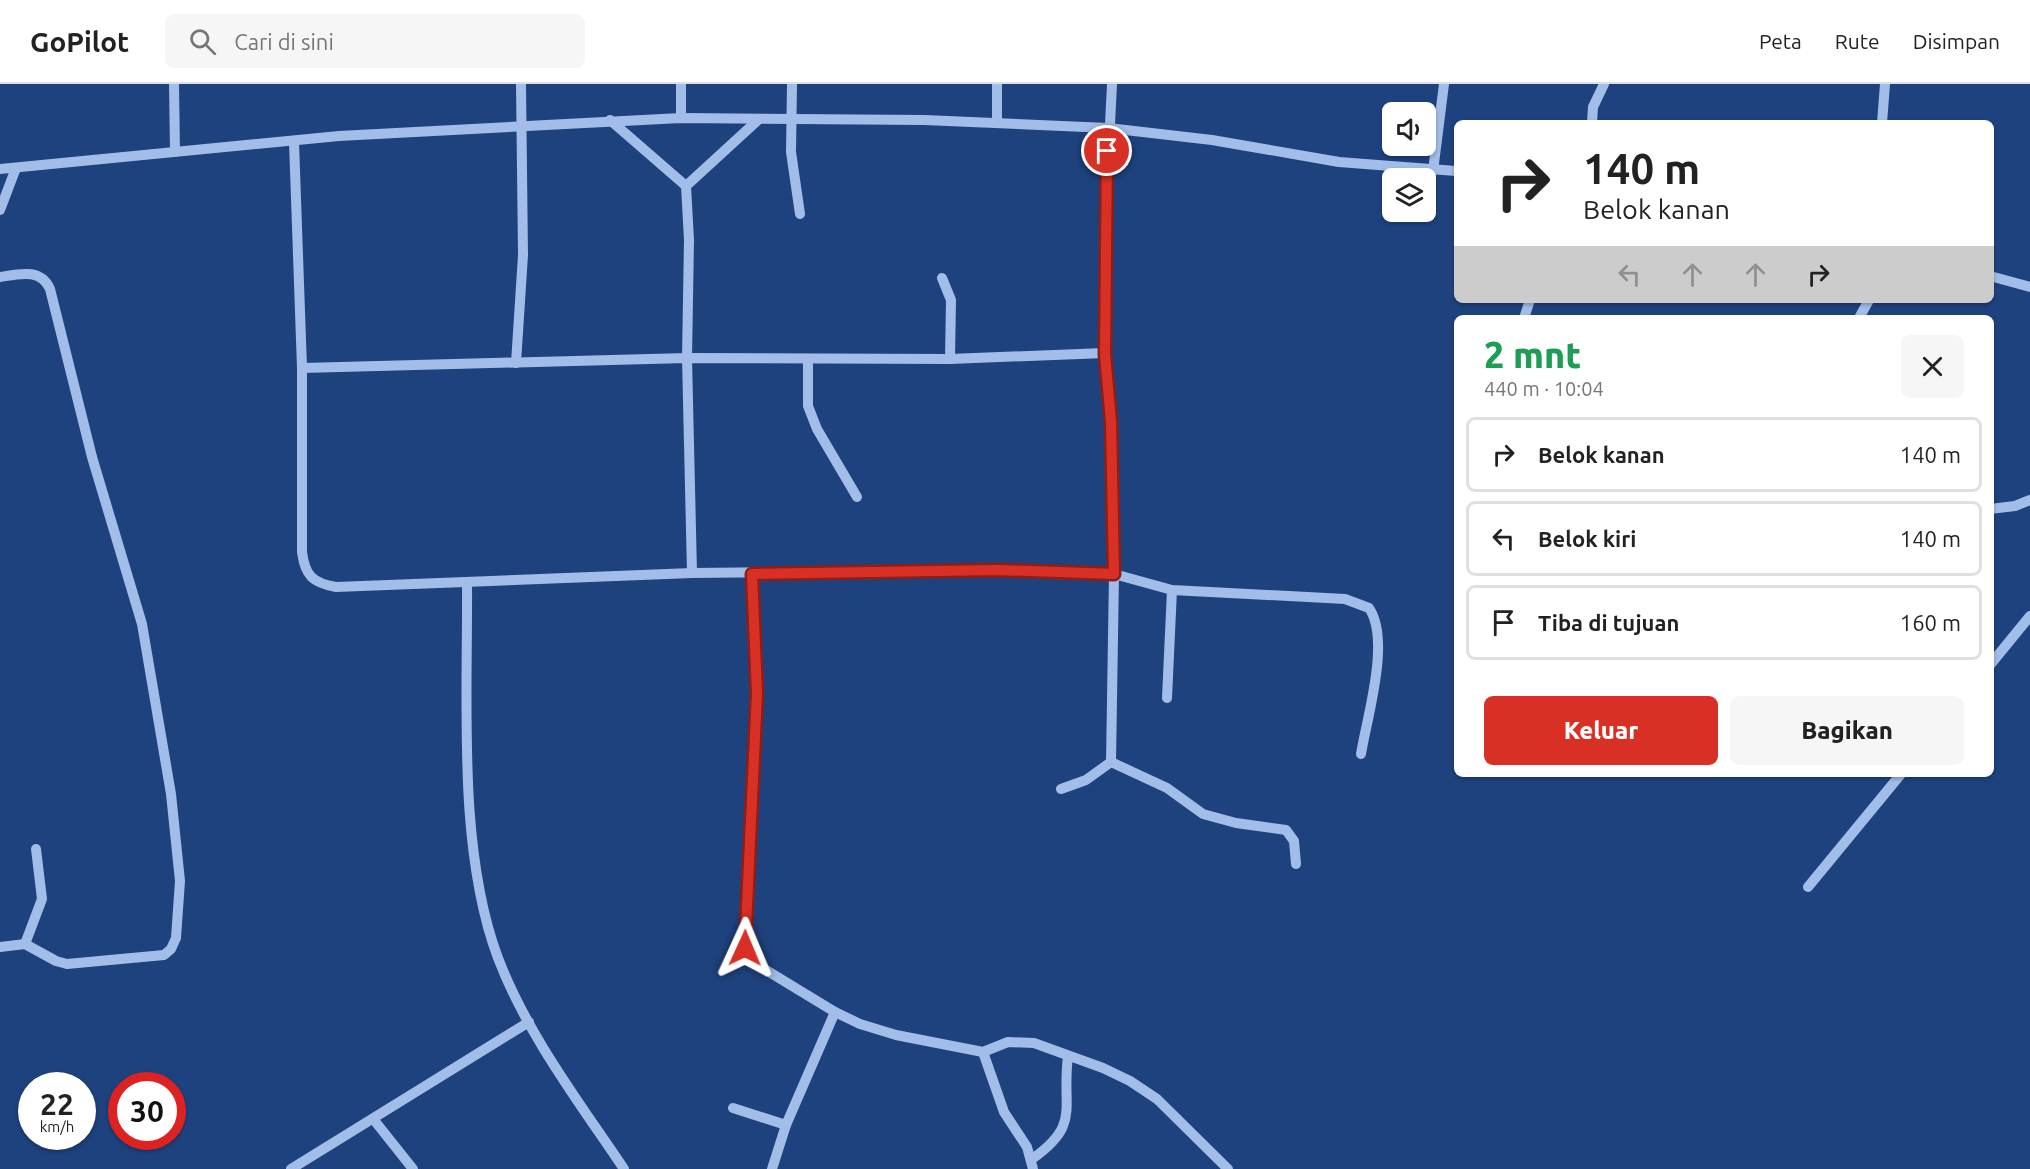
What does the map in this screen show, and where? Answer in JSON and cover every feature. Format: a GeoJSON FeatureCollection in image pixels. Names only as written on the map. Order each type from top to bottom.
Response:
{"type":"FeatureCollection","features":[{"type":"Feature","properties":{"kind":"street"},"geometry":{"type":"LineString","coordinates":[[174,84],[175,152]]}},
{"type":"Feature","properties":{"kind":"street"},"geometry":{"type":"LineString","coordinates":[[516,363],[523,255],[521,84]]}},
{"type":"Feature","properties":{"kind":"street"},"geometry":{"type":"LineString","coordinates":[[681,84],[681,118]]}},
{"type":"Feature","properties":{"kind":"street"},"geometry":{"type":"LineString","coordinates":[[792,84],[793,177],[800,214]]}},
{"type":"Feature","properties":{"kind":"street"},"geometry":{"type":"LineString","coordinates":[[997,84],[997,122]]}},
{"type":"Feature","properties":{"kind":"street"},"geometry":{"type":"LineString","coordinates":[[1111,762],[1114,574],[1111,422],[1105,354],[1108,128],[1112,84]]}},
{"type":"Feature","properties":{"kind":"street"},"geometry":{"type":"LineString","coordinates":[[1433,168],[1444,84]]}},
{"type":"Feature","properties":{"kind":"street"},"geometry":{"type":"LineString","coordinates":[[1592,120],[1593,107],[1604,84]]}},
{"type":"Feature","properties":{"kind":"street"},"geometry":{"type":"LineString","coordinates":[[1882,120],[1885,84]]}},
{"type":"Feature","properties":{"kind":"street"},"geometry":{"type":"LineString","coordinates":[[0,170],[339,136],[401,135],[522,125],[681,118],[997,122],[1108,128],[1212,140],[1339,162],[1402,168]]}},
{"type":"Feature","properties":{"kind":"street"},"geometry":{"type":"LineString","coordinates":[[610,120],[686,186],[689,240],[687,358],[692,573]]}},
{"type":"Feature","properties":{"kind":"street"},"geometry":{"type":"LineString","coordinates":[[686,186],[758,120]]}},
{"type":"Feature","properties":{"kind":"street"},"geometry":{"type":"LineString","coordinates":[[294,142],[302,368],[302,552],[306,572],[316,582],[336,587],[692,573],[1006,570],[1114,574],[1172,590],[1345,599],[1369,608],[1377,624],[1377,657],[1361,754]]}},
{"type":"Feature","properties":{"kind":"street"},"geometry":{"type":"LineString","coordinates":[[0,210],[16,168]]}},
{"type":"Feature","properties":{"kind":"street"},"geometry":{"type":"LineString","coordinates":[[1436,171],[1454,171]]}},
{"type":"Feature","properties":{"kind":"street"},"geometry":{"type":"LineString","coordinates":[[0,277],[36,274],[45,279],[50,289],[92,457],[142,624],[171,794],[180,880],[176,938],[171,949],[164,955],[67,964],[46,957],[25,944],[0,947]]}},
{"type":"Feature","properties":{"kind":"street"},"geometry":{"type":"LineString","coordinates":[[1994,277],[2030,287]]}},
{"type":"Feature","properties":{"kind":"street"},"geometry":{"type":"LineString","coordinates":[[942,278],[951,300],[950,359]]}},
{"type":"Feature","properties":{"kind":"street"},"geometry":{"type":"LineString","coordinates":[[302,368],[687,358],[950,359],[1105,354]]}},
{"type":"Feature","properties":{"kind":"street"},"geometry":{"type":"LineString","coordinates":[[808,360],[808,406],[817,429],[857,497]]}},
{"type":"Feature","properties":{"kind":"street"},"geometry":{"type":"LineString","coordinates":[[1994,509],[2015,506],[2030,500]]}},
{"type":"Feature","properties":{"kind":"street"},"geometry":{"type":"LineString","coordinates":[[752,574],[757,693],[745,948],[755,965],[860,1024],[896,1035],[983,1052],[1008,1042],[1034,1043],[1130,1081],[1156,1099],[1228,1169]]}},
{"type":"Feature","properties":{"kind":"street"},"geometry":{"type":"LineString","coordinates":[[467,583],[469,799],[472,838],[486,921],[498,959],[529,1023],[624,1169]]}},
{"type":"Feature","properties":{"kind":"street"},"geometry":{"type":"LineString","coordinates":[[1167,698],[1172,590]]}},
{"type":"Feature","properties":{"kind":"street"},"geometry":{"type":"LineString","coordinates":[[1994,659],[2030,616]]}},
{"type":"Feature","properties":{"kind":"street"},"geometry":{"type":"LineString","coordinates":[[1061,789],[1086,780],[1111,762]]}},
{"type":"Feature","properties":{"kind":"street"},"geometry":{"type":"LineString","coordinates":[[1111,762],[1167,788],[1203,814],[1236,823],[1286,830],[1294,841],[1296,864]]}},
{"type":"Feature","properties":{"kind":"street"},"geometry":{"type":"LineString","coordinates":[[1808,887],[1899,777]]}},
{"type":"Feature","properties":{"kind":"street"},"geometry":{"type":"LineString","coordinates":[[25,944],[42,899],[36,849]]}},
{"type":"Feature","properties":{"kind":"street"},"geometry":{"type":"LineString","coordinates":[[772,1169],[786,1125],[836,1012]]}},
{"type":"Feature","properties":{"kind":"street"},"geometry":{"type":"LineString","coordinates":[[291,1169],[529,1023]]}},
{"type":"Feature","properties":{"kind":"street"},"geometry":{"type":"LineString","coordinates":[[983,1052],[1004,1112],[1019,1133],[1032,1164],[1055,1142],[1064,1126],[1068,1056]]}},
{"type":"Feature","properties":{"kind":"street"},"geometry":{"type":"LineString","coordinates":[[733,1108],[786,1125]]}},
{"type":"Feature","properties":{"kind":"street"},"geometry":{"type":"LineString","coordinates":[[374,1120],[413,1169]]}},
{"type":"Feature","properties":{"kind":"route"},"geometry":{"type":"LineString","coordinates":[[745,948],[757,693],[752,574],[940,570],[1114,574],[1111,422],[1105,354],[1104,246],[1107,151]]}}]}
